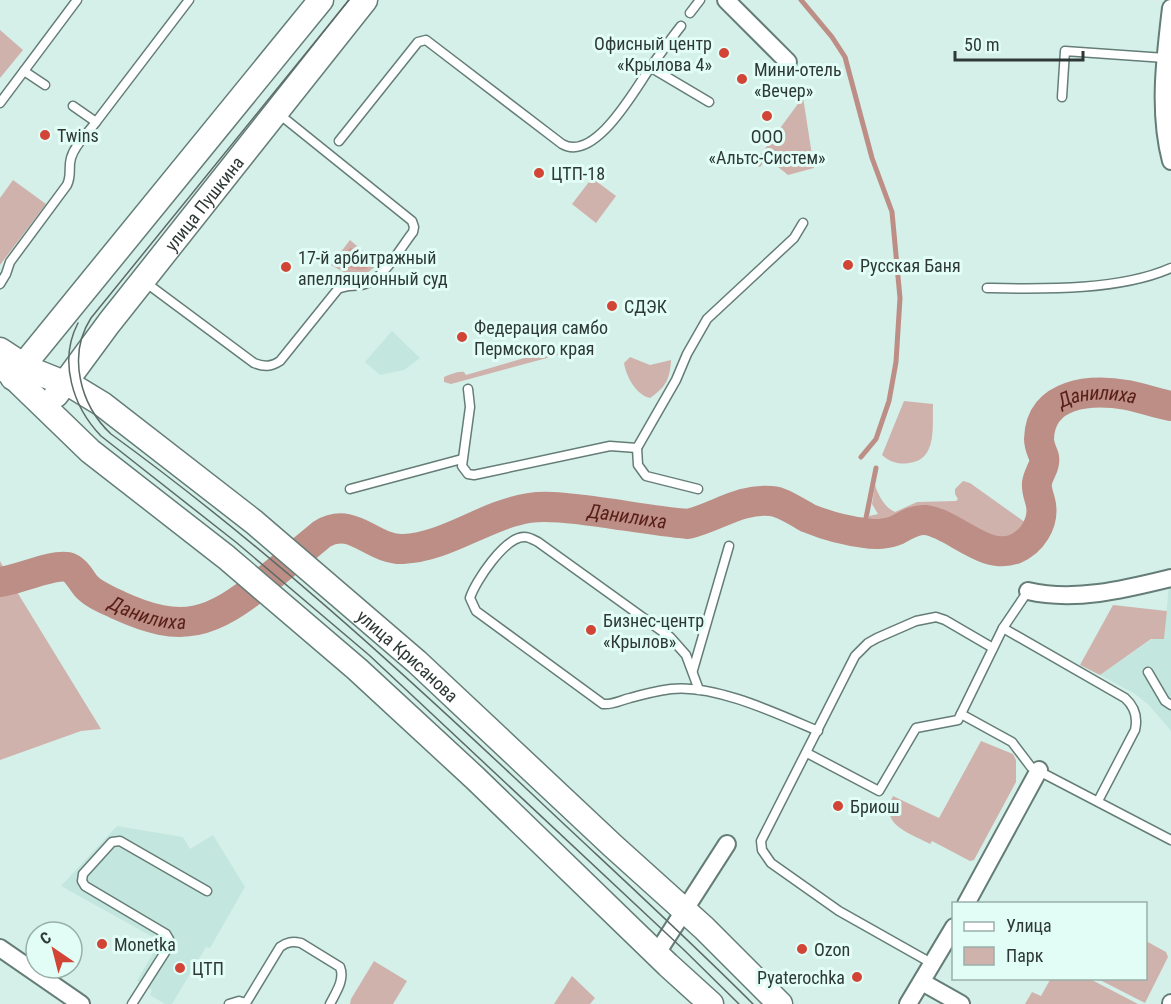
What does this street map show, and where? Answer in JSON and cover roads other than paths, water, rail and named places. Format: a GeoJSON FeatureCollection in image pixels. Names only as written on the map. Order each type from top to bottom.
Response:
{"type":"FeatureCollection","features":[{"type":"Feature","properties":{"kind":"main road","name":"улица Пушкина"},"geometry":{"type":"LineString","coordinates":[[9,371],[321,0]]}},
{"type":"Feature","properties":{"kind":"main road","name":"улица Пушкина"},"geometry":{"type":"LineString","coordinates":[[45,408],[142,280],[365,0]]}},
{"type":"Feature","properties":{"kind":"main road","name":"улица Крисанова"},"geometry":{"type":"LineString","coordinates":[[0,350],[9,371],[90,451],[226,557],[348,661],[475,778],[711,1004]]}},
{"type":"Feature","properties":{"kind":"main road","name":"улица Крисанова"},"geometry":{"type":"LineString","coordinates":[[9,371],[65,383],[102,404],[254,522],[417,662],[684,910],[780,1004]]}},
{"type":"Feature","properties":{"kind":"street"},"geometry":{"type":"LineString","coordinates":[[726,0],[788,62]]}},
{"type":"Feature","properties":{"kind":"street"},"geometry":{"type":"LineString","coordinates":[[1171,8],[1165,58],[1168,111],[1166,140],[1171,161]]}},
{"type":"Feature","properties":{"kind":"street"},"geometry":{"type":"LineString","coordinates":[[1028,591],[1047,595],[1098,593],[1171,578]]}},
{"type":"Feature","properties":{"kind":"street"},"geometry":{"type":"LineString","coordinates":[[967,902],[1039,770]]}},
{"type":"Feature","properties":{"kind":"street"},"geometry":{"type":"LineString","coordinates":[[657,953],[727,844]]}},
{"type":"Feature","properties":{"kind":"street"},"geometry":{"type":"LineString","coordinates":[[908,1004],[952,931]]}},
{"type":"Feature","properties":{"kind":"street"},"geometry":{"type":"LineString","coordinates":[[0,948],[81,1004]]}},
{"type":"Feature","properties":{"kind":"street"},"geometry":{"type":"LineString","coordinates":[[922,982],[961,1004]]}},
{"type":"Feature","properties":{"kind":"lane"},"geometry":{"type":"LineString","coordinates":[[0,103],[76,0]]}},
{"type":"Feature","properties":{"kind":"lane"},"geometry":{"type":"LineString","coordinates":[[0,284],[10,262],[67,185],[74,150],[189,0]]}},
{"type":"Feature","properties":{"kind":"lane"},"geometry":{"type":"LineString","coordinates":[[690,13],[700,0]]}},
{"type":"Feature","properties":{"kind":"lane"},"geometry":{"type":"LineString","coordinates":[[339,141],[418,42],[426,40],[562,144],[573,148],[580,147],[612,124],[681,26]]}},
{"type":"Feature","properties":{"kind":"lane"},"geometry":{"type":"LineString","coordinates":[[1062,97],[1065,51],[1165,58]]}},
{"type":"Feature","properties":{"kind":"lane"},"geometry":{"type":"LineString","coordinates":[[650,67],[709,102]]}},
{"type":"Feature","properties":{"kind":"lane"},"geometry":{"type":"LineString","coordinates":[[24,71],[45,85]]}},
{"type":"Feature","properties":{"kind":"lane"},"geometry":{"type":"LineString","coordinates":[[73,106],[96,122]]}},
{"type":"Feature","properties":{"kind":"lane"},"geometry":{"type":"LineString","coordinates":[[142,280],[254,363],[271,366],[280,361],[338,289],[366,284],[381,274],[413,232],[412,220],[276,112]]}},
{"type":"Feature","properties":{"kind":"lane"},"geometry":{"type":"LineString","coordinates":[[698,489],[646,476],[638,465],[637,448],[676,380],[687,354],[707,319],[794,238],[803,223]]}},
{"type":"Feature","properties":{"kind":"lane"},"geometry":{"type":"LineString","coordinates":[[987,288],[1037,289],[1086,286],[1136,279],[1171,268]]}},
{"type":"Feature","properties":{"kind":"lane"},"geometry":{"type":"LineString","coordinates":[[468,388],[470,414],[462,459],[464,471],[468,474],[474,475],[610,446],[637,448]]}},
{"type":"Feature","properties":{"kind":"lane"},"geometry":{"type":"LineString","coordinates":[[350,489],[462,459]]}},
{"type":"Feature","properties":{"kind":"lane"},"geometry":{"type":"LineString","coordinates":[[699,690],[686,655],[670,637],[531,539],[517,538],[504,547],[472,593],[471,603],[476,611],[603,704],[658,691],[686,688],[753,704],[818,731]]}},
{"type":"Feature","properties":{"kind":"lane"},"geometry":{"type":"LineString","coordinates":[[693,670],[729,546]]}},
{"type":"Feature","properties":{"kind":"lane"},"geometry":{"type":"LineString","coordinates":[[807,753],[879,791],[916,729],[958,720],[1003,628],[1028,591]]}},
{"type":"Feature","properties":{"kind":"lane"},"geometry":{"type":"LineString","coordinates":[[933,964],[839,911],[771,864],[764,856],[761,845],[763,834],[807,753],[855,656],[868,643],[916,621],[936,617],[993,648]]}},
{"type":"Feature","properties":{"kind":"lane"},"geometry":{"type":"LineString","coordinates":[[1003,628],[1125,698],[1133,707],[1137,717],[1135,730],[1098,801]]}},
{"type":"Feature","properties":{"kind":"lane"},"geometry":{"type":"LineString","coordinates":[[1148,672],[1165,701],[1171,705]]}},
{"type":"Feature","properties":{"kind":"lane"},"geometry":{"type":"LineString","coordinates":[[961,714],[1012,742],[1031,767],[1171,840]]}},
{"type":"Feature","properties":{"kind":"lane"},"geometry":{"type":"LineString","coordinates":[[132,1004],[169,946],[169,939],[166,934],[85,886],[82,881],[83,874],[112,842],[120,841],[207,891]]}},
{"type":"Feature","properties":{"kind":"lane"},"geometry":{"type":"LineString","coordinates":[[229,1004],[239,1001],[245,1004],[280,947],[287,942],[301,943],[340,967],[341,980],[330,1004]]}},
{"type":"Feature","properties":{"kind":"waterway"},"geometry":{"type":"LineString","coordinates":[[801,0],[832,37],[845,57],[872,158],[892,212],[900,298],[896,362],[889,401],[876,439],[861,457]]}},
{"type":"Feature","properties":{"kind":"waterway","name":"Данилиха"},"geometry":{"type":"LineString","coordinates":[[0,582],[53,568],[67,567],[76,572],[93,592],[118,605],[161,620],[179,622],[196,620],[212,615],[246,596],[322,534],[333,529],[343,528],[392,548],[403,549],[435,543],[513,512],[543,507],[688,524],[749,502],[771,501],[785,505],[822,523],[869,534],[890,532],[914,521],[926,520],[948,528],[981,546],[1004,551],[1015,549],[1027,542],[1039,525],[1041,512],[1037,483],[1044,460],[1039,439],[1042,423],[1048,411],[1070,397],[1098,393],[1127,395],[1171,406]]}},
{"type":"Feature","properties":{"kind":"waterway"},"geometry":{"type":"LineString","coordinates":[[863,533],[876,468]]}},
{"type":"Feature","properties":{"kind":"tram line"},"geometry":{"type":"LineString","coordinates":[[349,0],[91,318],[84,332],[79,363],[80,379],[91,409],[111,434],[275,563],[379,653],[643,898],[753,1004]]}},
{"type":"Feature","properties":{"kind":"tram line"},"geometry":{"type":"LineString","coordinates":[[78,323],[69,353],[72,383],[83,411],[101,436],[237,543],[369,655],[739,1004]]}},
{"type":"Feature","properties":{"kind":"place","name":"Офисный центр «Крылова 4»"},"geometry":{"type":"Point","coordinates":[724,53]}},
{"type":"Feature","properties":{"kind":"place","name":"Мини-отель «Вечер»"},"geometry":{"type":"Point","coordinates":[742,79]}},
{"type":"Feature","properties":{"kind":"place","name":"ООО «Альтс-Систем»"},"geometry":{"type":"Point","coordinates":[767,116]}},
{"type":"Feature","properties":{"kind":"place","name":"Twins"},"geometry":{"type":"Point","coordinates":[45,135]}},
{"type":"Feature","properties":{"kind":"place","name":"ЦТП-18"},"geometry":{"type":"Point","coordinates":[539,173]}},
{"type":"Feature","properties":{"kind":"place","name":"Русская Баня"},"geometry":{"type":"Point","coordinates":[848,265]}},
{"type":"Feature","properties":{"kind":"place","name":"17-й арбитражный апелляционный суд"},"geometry":{"type":"Point","coordinates":[286,267]}},
{"type":"Feature","properties":{"kind":"place","name":"СДЭК"},"geometry":{"type":"Point","coordinates":[612,306]}},
{"type":"Feature","properties":{"kind":"place","name":"Федерация самбо Пермского края"},"geometry":{"type":"Point","coordinates":[462,337]}},
{"type":"Feature","properties":{"kind":"place","name":"Бизнес-центр «Крылов»"},"geometry":{"type":"Point","coordinates":[591,630]}},
{"type":"Feature","properties":{"kind":"place","name":"Бриош"},"geometry":{"type":"Point","coordinates":[838,806]}},
{"type":"Feature","properties":{"kind":"place","name":"Monetka"},"geometry":{"type":"Point","coordinates":[102,944]}},
{"type":"Feature","properties":{"kind":"place","name":"Ozon"},"geometry":{"type":"Point","coordinates":[802,949]}},
{"type":"Feature","properties":{"kind":"place","name":"ЦТП"},"geometry":{"type":"Point","coordinates":[180,968]}},
{"type":"Feature","properties":{"kind":"place","name":"Pyaterochka"},"geometry":{"type":"Point","coordinates":[857,977]}}]}
